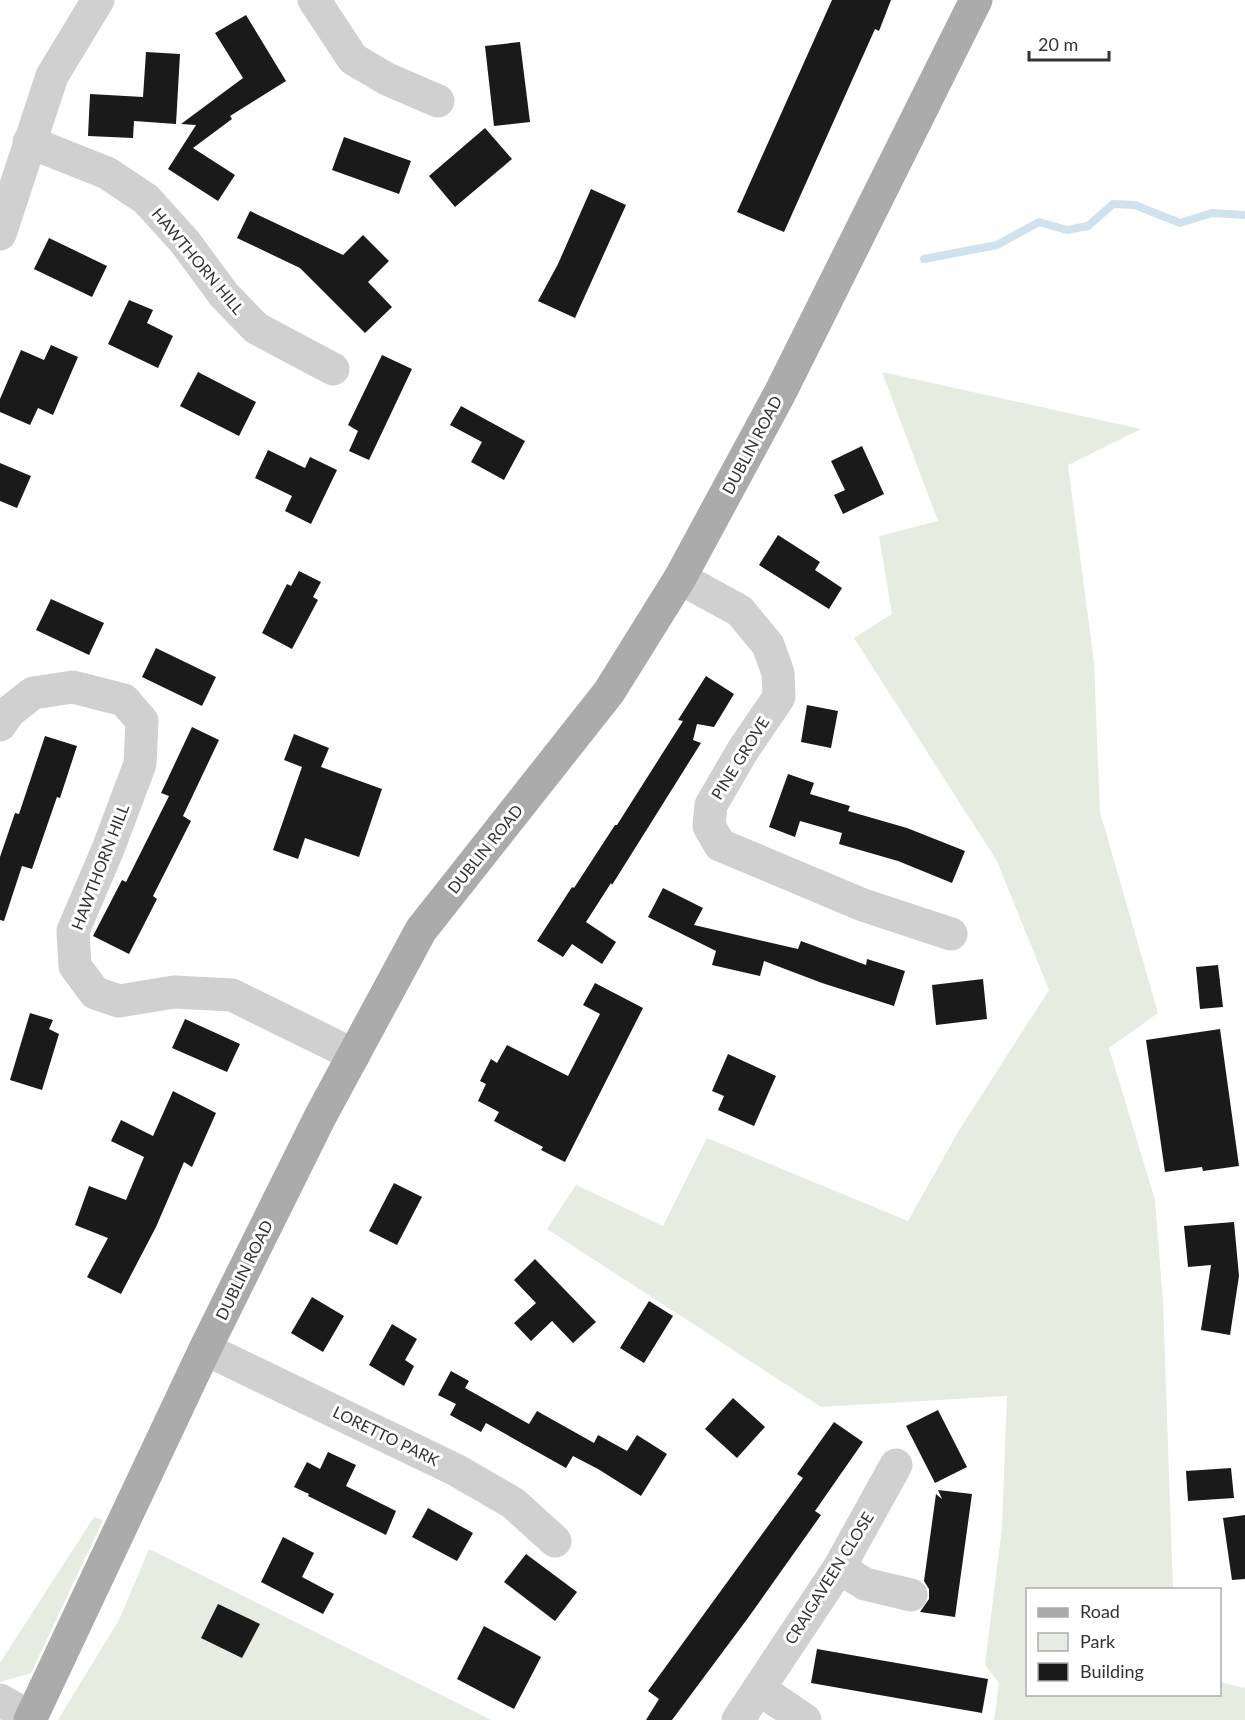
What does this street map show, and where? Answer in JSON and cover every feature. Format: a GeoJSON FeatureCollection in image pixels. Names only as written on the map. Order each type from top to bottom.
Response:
{"type":"FeatureCollection","features":[{"type":"Feature","properties":{"kind":"main road","name":"DUBLIN ROAD"},"geometry":{"type":"LineString","coordinates":[[31,1719],[205,1349],[320,1117],[421,930],[609,692],[680,578],[774,403],[976,0]]}},
{"type":"Feature","properties":{"kind":"street"},"geometry":{"type":"LineString","coordinates":[[0,234],[52,76],[98,0]]}},
{"type":"Feature","properties":{"kind":"street"},"geometry":{"type":"LineString","coordinates":[[314,0],[353,58],[387,79],[438,101]]}},
{"type":"Feature","properties":{"kind":"street","name":"HAWTHORN HILL"},"geometry":{"type":"LineString","coordinates":[[29,142],[107,173],[146,199],[185,242],[224,295],[256,328],[333,369]]}},
{"type":"Feature","properties":{"kind":"street","name":"PINE GROVE"},"geometry":{"type":"LineString","coordinates":[[680,578],[740,611],[768,645],[778,673],[779,697],[743,750],[711,805],[709,826],[720,845],[862,905],[951,934]]}},
{"type":"Feature","properties":{"kind":"street","name":"HAWTHORN HILL"},"geometry":{"type":"LineString","coordinates":[[3,708],[33,693],[74,687],[124,700],[142,721],[140,764],[108,849],[73,931],[75,966],[95,993],[119,1001],[174,992],[232,995],[354,1055]]}},
{"type":"Feature","properties":{"kind":"street","name":"LORETTO PARK"},"geometry":{"type":"LineString","coordinates":[[205,1349],[456,1470],[513,1503],[555,1541]]}},
{"type":"Feature","properties":{"kind":"street","name":"CRAIGAVEEN CLOSE"},"geometry":{"type":"LineString","coordinates":[[738,1720],[839,1568],[896,1465]]}},
{"type":"Feature","properties":{"kind":"street"},"geometry":{"type":"LineString","coordinates":[[839,1568],[865,1584],[911,1595]]}},
{"type":"Feature","properties":{"kind":"street"},"geometry":{"type":"LineString","coordinates":[[759,1689],[806,1720]]}},
{"type":"Feature","properties":{"kind":"street"},"geometry":{"type":"LineString","coordinates":[[0,1700],[31,1719]]}},
{"type":"Feature","properties":{"kind":"green space"},"geometry":{"type":"Polygon","coordinates":[[[882,372],[1141,429],[1068,465],[1094,662],[1100,812],[1158,1013],[1109,1048],[1155,1200],[1163,1302],[1173,1588],[1026,1588],[1026,1696],[1221,1696],[1221,1682],[1245,1688],[1245,1720],[994,1720],[999,1683],[985,1665],[1002,1527],[1007,1396],[821,1407],[547,1229],[576,1185],[663,1226],[707,1138],[908,1221],[958,1132],[1049,990],[997,861],[854,638],[892,614],[879,536],[938,521],[882,372]]]}},
{"type":"Feature","properties":{"kind":"green space"},"geometry":{"type":"Polygon","coordinates":[[[94,1517],[103,1520],[31,1673],[0,1682],[0,1663],[94,1517]]]}},
{"type":"Feature","properties":{"kind":"green space"},"geometry":{"type":"Polygon","coordinates":[[[149,1549],[491,1720],[58,1720],[119,1620],[149,1549]]]}},
{"type":"Feature","properties":{"kind":"building"},"geometry":{"type":"Polygon","coordinates":[[[832,0],[891,0],[879,31],[875,29],[784,232],[737,212],[832,0]]]}},
{"type":"Feature","properties":{"kind":"building"},"geometry":{"type":"Polygon","coordinates":[[[246,15],[286,81],[230,116],[232,119],[193,148],[235,175],[218,201],[168,169],[196,125],[181,124],[243,78],[215,33],[246,15]]]}},
{"type":"Feature","properties":{"kind":"building"},"geometry":{"type":"Polygon","coordinates":[[[520,42],[530,122],[494,126],[485,46],[520,42]]]}},
{"type":"Feature","properties":{"kind":"building"},"geometry":{"type":"Polygon","coordinates":[[[146,52],[180,54],[176,124],[134,121],[133,138],[88,136],[90,94],[143,97],[146,52]]]}},
{"type":"Feature","properties":{"kind":"building"},"geometry":{"type":"Polygon","coordinates":[[[485,128],[512,159],[455,207],[429,176],[485,128]]]}},
{"type":"Feature","properties":{"kind":"building"},"geometry":{"type":"Polygon","coordinates":[[[344,137],[411,161],[399,194],[332,170],[344,137]]]}},
{"type":"Feature","properties":{"kind":"building"},"geometry":{"type":"Polygon","coordinates":[[[591,189],[626,205],[575,318],[538,301],[558,264],[591,189]]]}},
{"type":"Feature","properties":{"kind":"building"},"geometry":{"type":"Polygon","coordinates":[[[250,211],[343,255],[363,235],[389,261],[368,282],[392,307],[365,333],[300,268],[237,238],[250,211]]]}},
{"type":"Feature","properties":{"kind":"building"},"geometry":{"type":"Polygon","coordinates":[[[49,238],[107,266],[92,297],[34,269],[49,238]]]}},
{"type":"Feature","properties":{"kind":"building"},"geometry":{"type":"Polygon","coordinates":[[[129,300],[153,310],[147,323],[173,336],[158,368],[108,344],[129,300]]]}},
{"type":"Feature","properties":{"kind":"building"},"geometry":{"type":"Polygon","coordinates":[[[51,345],[78,357],[53,415],[38,408],[30,425],[0,412],[0,399],[21,350],[44,360],[51,345]]]}},
{"type":"Feature","properties":{"kind":"building"},"geometry":{"type":"Polygon","coordinates":[[[382,355],[412,369],[369,460],[349,451],[358,431],[348,425],[382,355]]]}},
{"type":"Feature","properties":{"kind":"building"},"geometry":{"type":"Polygon","coordinates":[[[198,372],[256,402],[239,436],[180,406],[198,372]]]}},
{"type":"Feature","properties":{"kind":"building"},"geometry":{"type":"Polygon","coordinates":[[[461,406],[525,441],[504,480],[471,462],[482,442],[450,425],[461,406]]]}},
{"type":"Feature","properties":{"kind":"building"},"geometry":{"type":"Polygon","coordinates":[[[862,446],[884,494],[843,514],[834,495],[845,490],[831,461],[862,446]]]}},
{"type":"Feature","properties":{"kind":"building"},"geometry":{"type":"Polygon","coordinates":[[[268,450],[305,468],[310,457],[337,470],[311,524],[285,511],[292,496],[255,478],[268,450]]]}},
{"type":"Feature","properties":{"kind":"building"},"geometry":{"type":"Polygon","coordinates":[[[0,463],[31,476],[17,508],[0,501],[0,463]]]}},
{"type":"Feature","properties":{"kind":"building"},"geometry":{"type":"Polygon","coordinates":[[[778,535],[820,562],[815,570],[842,588],[829,609],[759,565],[778,535]]]}},
{"type":"Feature","properties":{"kind":"building"},"geometry":{"type":"Polygon","coordinates":[[[299,571],[321,582],[313,597],[318,600],[292,649],[262,633],[287,584],[291,586],[299,571]]]}},
{"type":"Feature","properties":{"kind":"building"},"geometry":{"type":"Polygon","coordinates":[[[51,599],[104,623],[89,655],[36,630],[51,599]]]}},
{"type":"Feature","properties":{"kind":"building"},"geometry":{"type":"Polygon","coordinates":[[[156,648],[216,677],[202,706],[142,677],[156,648]]]}},
{"type":"Feature","properties":{"kind":"building"},"geometry":{"type":"Polygon","coordinates":[[[706,676],[734,694],[714,727],[697,724],[693,740],[701,743],[612,885],[611,883],[586,922],[616,942],[602,964],[572,944],[563,957],[537,941],[572,887],[574,888],[617,825],[683,721],[678,720],[706,676]]]}},
{"type":"Feature","properties":{"kind":"building"},"geometry":{"type":"Polygon","coordinates":[[[807,705],[838,711],[831,748],[801,742],[807,705]]]}},
{"type":"Feature","properties":{"kind":"building"},"geometry":{"type":"Polygon","coordinates":[[[192,727],[219,740],[183,816],[191,821],[153,896],[157,899],[129,954],[93,936],[122,880],[126,882],[169,796],[161,793],[192,727]]]}},
{"type":"Feature","properties":{"kind":"building"},"geometry":{"type":"Polygon","coordinates":[[[294,734],[329,748],[321,767],[382,789],[359,857],[305,838],[298,859],[273,850],[302,767],[284,760],[294,734]]]}},
{"type":"Feature","properties":{"kind":"building"},"geometry":{"type":"Polygon","coordinates":[[[45,736],[77,746],[60,798],[57,797],[32,869],[22,866],[4,921],[0,920],[0,857],[15,813],[19,814],[45,736]]]}},
{"type":"Feature","properties":{"kind":"building"},"geometry":{"type":"Polygon","coordinates":[[[788,774],[814,783],[810,794],[850,806],[848,811],[907,828],[965,851],[952,883],[898,861],[839,844],[842,833],[800,821],[795,837],[769,827],[788,774]]]}},
{"type":"Feature","properties":{"kind":"building"},"geometry":{"type":"Polygon","coordinates":[[[663,888],[703,908],[694,925],[798,949],[801,941],[866,965],[867,959],[905,971],[894,1006],[822,983],[764,961],[760,976],[712,965],[716,951],[648,917],[663,888]]]}},
{"type":"Feature","properties":{"kind":"building"},"geometry":{"type":"Polygon","coordinates":[[[1218,965],[1223,1007],[1200,1009],[1196,967],[1218,965]]]}},
{"type":"Feature","properties":{"kind":"building"},"geometry":{"type":"Polygon","coordinates":[[[983,979],[987,1019],[936,1025],[932,985],[983,979]]]}},
{"type":"Feature","properties":{"kind":"building"},"geometry":{"type":"Polygon","coordinates":[[[595,983],[643,1008],[565,1162],[541,1150],[543,1147],[494,1121],[499,1112],[478,1101],[486,1084],[480,1081],[491,1059],[497,1063],[507,1045],[568,1076],[600,1014],[583,1005],[595,983]]]}},
{"type":"Feature","properties":{"kind":"building"},"geometry":{"type":"Polygon","coordinates":[[[30,1013],[53,1020],[49,1029],[59,1034],[42,1090],[10,1080],[30,1013]]]}},
{"type":"Feature","properties":{"kind":"building"},"geometry":{"type":"Polygon","coordinates":[[[185,1019],[240,1044],[227,1072],[172,1048],[185,1019]]]}},
{"type":"Feature","properties":{"kind":"building"},"geometry":{"type":"Polygon","coordinates":[[[1220,1029],[1239,1166],[1203,1171],[1202,1167],[1165,1172],[1146,1040],[1220,1029]]]}},
{"type":"Feature","properties":{"kind":"building"},"geometry":{"type":"Polygon","coordinates":[[[728,1054],[776,1076],[754,1126],[718,1110],[724,1096],[712,1091],[728,1054]]]}},
{"type":"Feature","properties":{"kind":"building"},"geometry":{"type":"Polygon","coordinates":[[[173,1091],[216,1113],[192,1167],[184,1162],[156,1227],[121,1294],[87,1277],[108,1238],[75,1225],[89,1186],[126,1200],[144,1157],[111,1141],[121,1120],[153,1136],[173,1091]]]}},
{"type":"Feature","properties":{"kind":"building"},"geometry":{"type":"Polygon","coordinates":[[[394,1183],[422,1197],[397,1245],[369,1231],[394,1183]]]}},
{"type":"Feature","properties":{"kind":"building"},"geometry":{"type":"Polygon","coordinates":[[[1234,1222],[1239,1276],[1230,1335],[1201,1330],[1211,1265],[1188,1267],[1184,1226],[1234,1222]]]}},
{"type":"Feature","properties":{"kind":"building"},"geometry":{"type":"Polygon","coordinates":[[[535,1259],[596,1322],[573,1343],[552,1321],[531,1341],[514,1323],[536,1303],[514,1280],[535,1259]]]}},
{"type":"Feature","properties":{"kind":"building"},"geometry":{"type":"Polygon","coordinates":[[[312,1297],[344,1316],[323,1352],[291,1333],[312,1297]]]}},
{"type":"Feature","properties":{"kind":"building"},"geometry":{"type":"Polygon","coordinates":[[[649,1301],[673,1316],[644,1363],[620,1348],[649,1301]]]}},
{"type":"Feature","properties":{"kind":"building"},"geometry":{"type":"Polygon","coordinates":[[[392,1324],[417,1339],[405,1360],[414,1366],[404,1386],[369,1365],[392,1324]]]}},
{"type":"Feature","properties":{"kind":"building"},"geometry":{"type":"Polygon","coordinates":[[[451,1371],[469,1381],[465,1388],[529,1424],[537,1411],[594,1443],[598,1435],[627,1451],[637,1435],[667,1454],[641,1496],[573,1456],[566,1468],[486,1423],[481,1432],[450,1415],[456,1404],[438,1395],[451,1371]]]}},
{"type":"Feature","properties":{"kind":"building"},"geometry":{"type":"Polygon","coordinates":[[[733,1398],[765,1427],[737,1458],[705,1429],[733,1398]]]}},
{"type":"Feature","properties":{"kind":"building"},"geometry":{"type":"Polygon","coordinates":[[[938,1410],[967,1467],[935,1483],[906,1426],[938,1410]]]}},
{"type":"Feature","properties":{"kind":"building"},"geometry":{"type":"Polygon","coordinates":[[[834,1422],[863,1442],[815,1511],[821,1515],[672,1720],[646,1720],[659,1699],[648,1691],[803,1478],[797,1474],[834,1422]]]}},
{"type":"Feature","properties":{"kind":"building"},"geometry":{"type":"Polygon","coordinates":[[[328,1452],[356,1465],[346,1486],[396,1511],[386,1535],[294,1487],[307,1462],[320,1469],[328,1452]]]}},
{"type":"Feature","properties":{"kind":"building"},"geometry":{"type":"Polygon","coordinates":[[[1231,1468],[1234,1498],[1188,1501],[1186,1471],[1231,1468]]]}},
{"type":"Feature","properties":{"kind":"building"},"geometry":{"type":"Polygon","coordinates":[[[938,1490],[972,1494],[955,1617],[920,1612],[929,1599],[929,1589],[924,1581],[936,1494],[942,1499],[938,1490]]]}},
{"type":"Feature","properties":{"kind":"building"},"geometry":{"type":"Polygon","coordinates":[[[428,1508],[473,1533],[457,1561],[412,1537],[428,1508]]]}},
{"type":"Feature","properties":{"kind":"building"},"geometry":{"type":"Polygon","coordinates":[[[1245,1515],[1245,1579],[1232,1580],[1223,1518],[1245,1515]]]}},
{"type":"Feature","properties":{"kind":"building"},"geometry":{"type":"Polygon","coordinates":[[[283,1537],[314,1553],[302,1577],[334,1594],[323,1614],[261,1582],[283,1537]]]}},
{"type":"Feature","properties":{"kind":"building"},"geometry":{"type":"Polygon","coordinates":[[[526,1554],[577,1592],[555,1621],[504,1582],[526,1554]]]}},
{"type":"Feature","properties":{"kind":"building"},"geometry":{"type":"Polygon","coordinates":[[[218,1604],[260,1624],[242,1658],[201,1638],[218,1604]]]}},
{"type":"Feature","properties":{"kind":"building"},"geometry":{"type":"Polygon","coordinates":[[[484,1626],[541,1657],[514,1709],[457,1679],[484,1626]]]}},
{"type":"Feature","properties":{"kind":"building"},"geometry":{"type":"Polygon","coordinates":[[[817,1649],[988,1679],[982,1713],[811,1683],[817,1649]]]}},
{"type":"Feature","properties":{"kind":"waterway"},"geometry":{"type":"LineString","coordinates":[[924,259],[997,245],[1039,222],[1067,230],[1088,226],[1113,204],[1135,205],[1180,223],[1212,213],[1245,215]]}}]}
